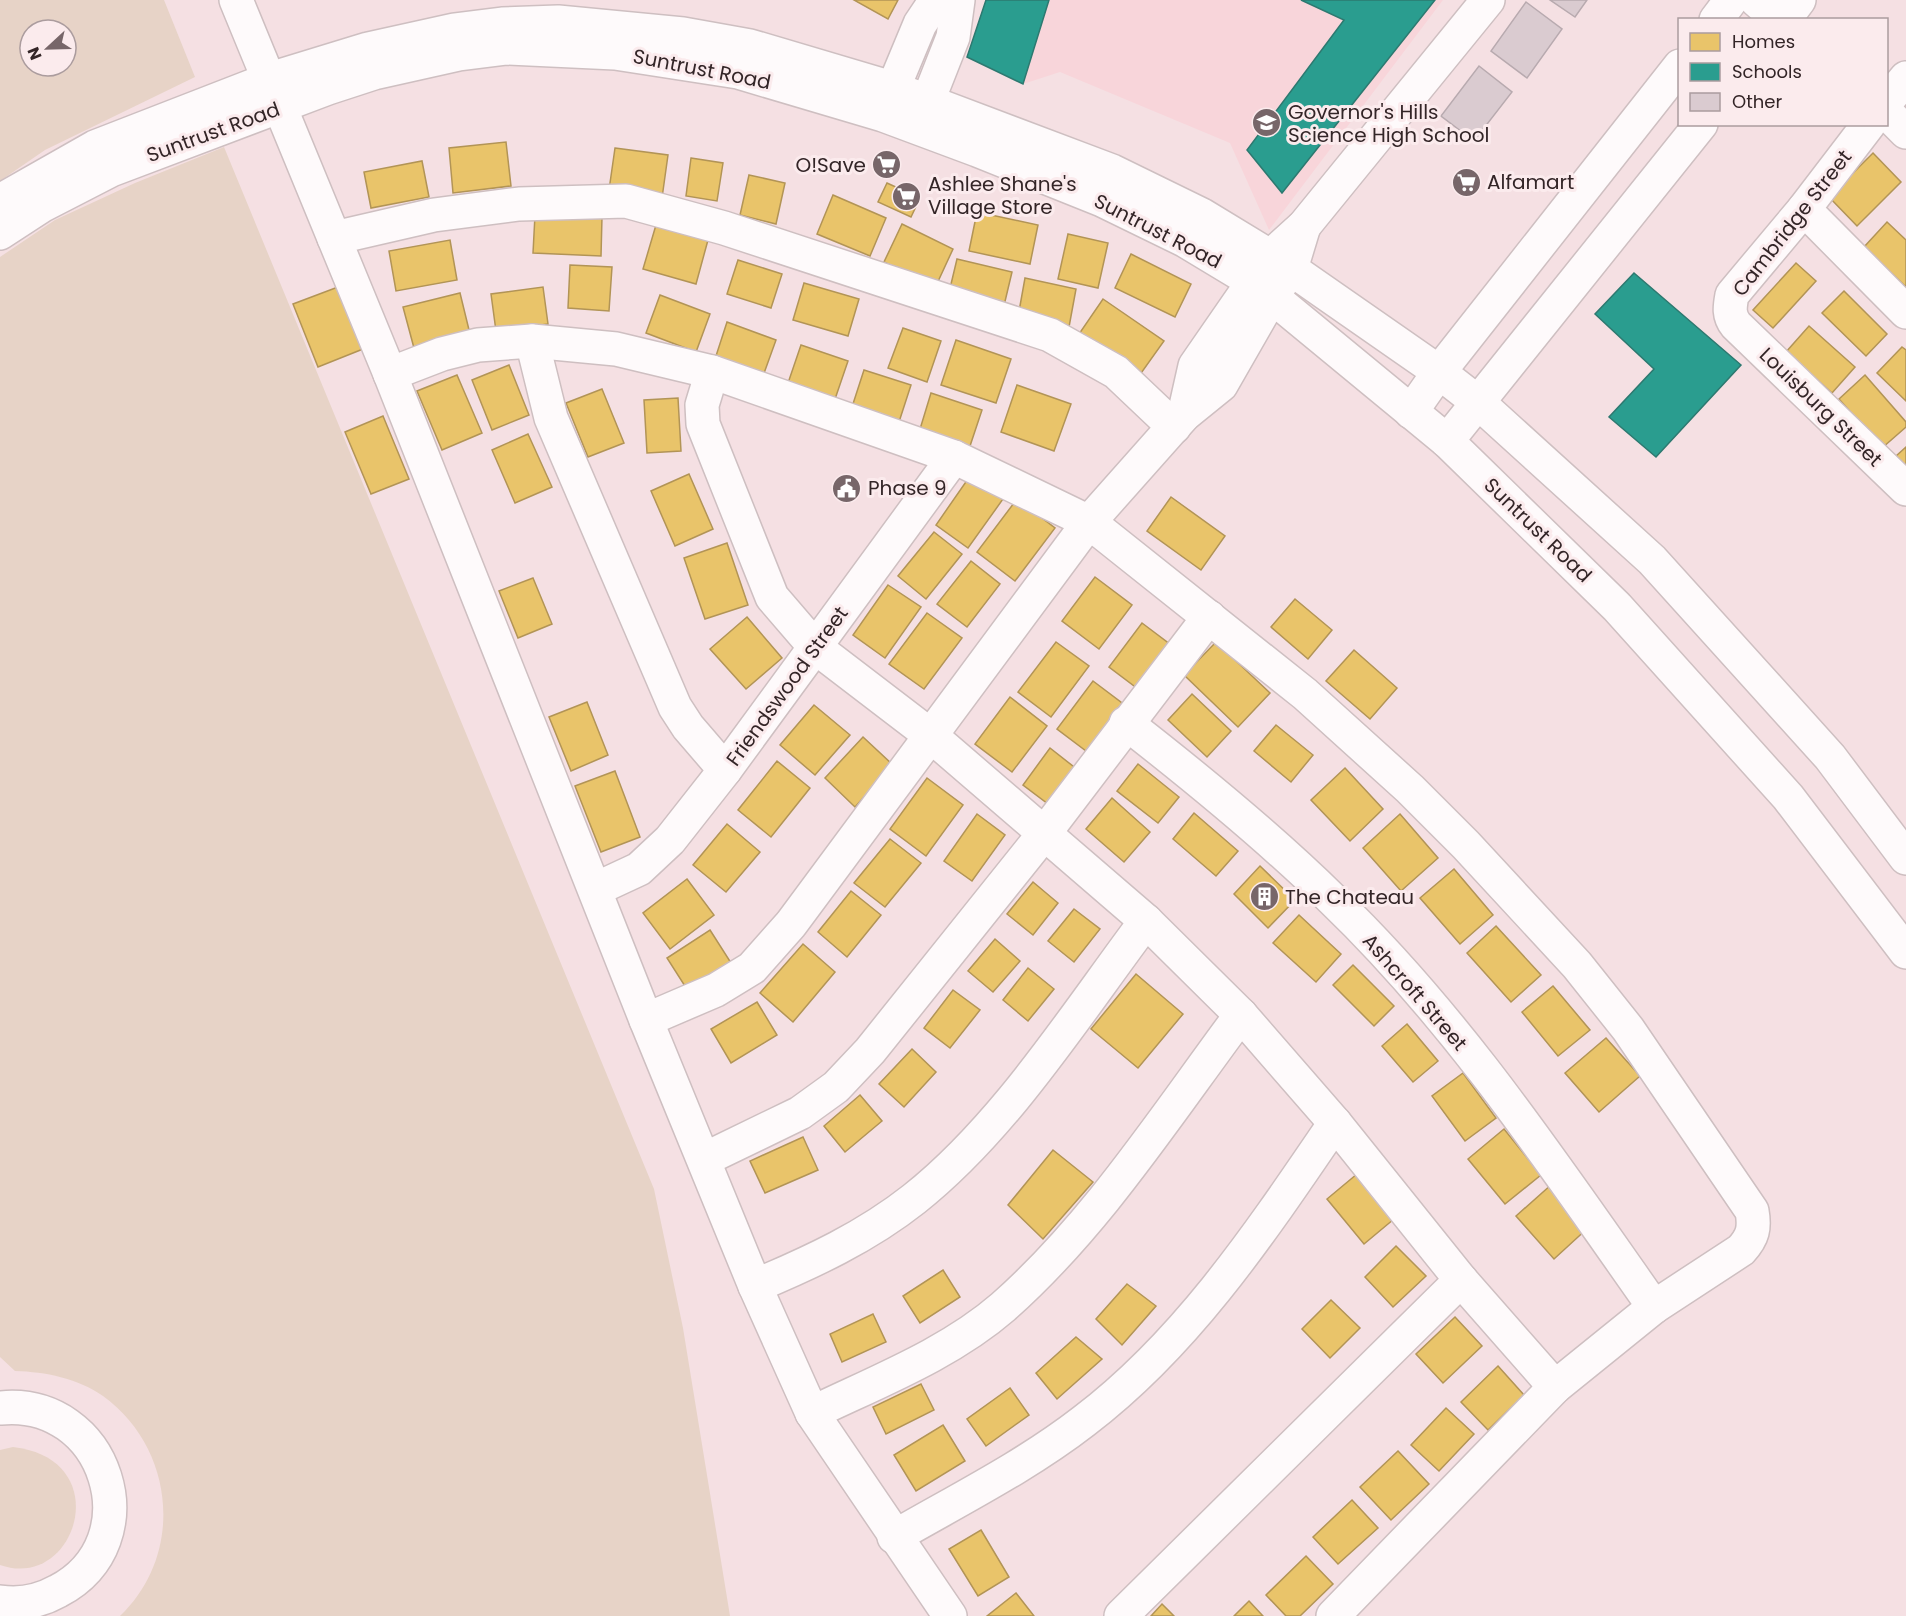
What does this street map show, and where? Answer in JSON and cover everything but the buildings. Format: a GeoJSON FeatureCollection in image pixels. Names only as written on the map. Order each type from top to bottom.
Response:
{"type":"FeatureCollection","features":[{"type":"Feature","properties":{"kind":"street"},"geometry":{"type":"LineString","coordinates":[[236,0],[390,374],[646,1020],[705,1159],[755,1286],[812,1413],[894,1537],[950,1616]]}},
{"type":"Feature","properties":{"kind":"street"},"geometry":{"type":"LineString","coordinates":[[887,102],[920,24],[936,0]]}},
{"type":"Feature","properties":{"kind":"street"},"geometry":{"type":"LineString","coordinates":[[922,114],[953,37],[958,0]]}},
{"type":"Feature","properties":{"kind":"street"},"geometry":{"type":"LineString","coordinates":[[646,1020],[716,990],[752,968],[791,924],[1089,522],[1179,421],[1221,385],[1272,276],[1304,226],[1488,0]]}},
{"type":"Feature","properties":{"kind":"street"},"geometry":{"type":"LineString","coordinates":[[1718,18],[1731,0]]}},
{"type":"Feature","properties":{"kind":"street"},"geometry":{"type":"LineString","coordinates":[[1756,0],[1777,18]]}},
{"type":"Feature","properties":{"kind":"street"},"geometry":{"type":"LineString","coordinates":[[1786,18],[1799,0]]}},
{"type":"Feature","properties":{"kind":"street","name":"Suntrust Road"},"geometry":{"type":"LineString","coordinates":[[0,201],[95,147],[276,93],[459,54],[507,48],[603,52],[674,61],[887,102],[1112,171],[1202,214],[1272,276],[1411,412],[1448,441],[1624,615],[1788,797],[1906,952]]}},
{"type":"Feature","properties":{"kind":"street"},"geometry":{"type":"LineString","coordinates":[[1411,412],[1439,372],[1678,69]]}},
{"type":"Feature","properties":{"kind":"street"},"geometry":{"type":"LineString","coordinates":[[1888,101],[1906,78]]}},
{"type":"Feature","properties":{"kind":"street","name":"Suntrust Road"},"geometry":{"type":"LineString","coordinates":[[0,233],[43,205],[111,170],[276,93]]}},
{"type":"Feature","properties":{"kind":"street"},"geometry":{"type":"LineString","coordinates":[[1888,113],[1906,132]]}},
{"type":"Feature","properties":{"kind":"street"},"geometry":{"type":"LineString","coordinates":[[1448,441],[1480,404],[1699,126]]}},
{"type":"Feature","properties":{"kind":"street","name":"Cambridge Street"},"geometry":{"type":"LineString","coordinates":[[1736,325],[1730,310],[1732,294],[1804,209],[1867,126]]}},
{"type":"Feature","properties":{"kind":"street"},"geometry":{"type":"LineString","coordinates":[[334,238],[434,215],[519,204],[626,201],[724,228],[1050,335],[1116,372],[1179,421]]}},
{"type":"Feature","properties":{"kind":"street"},"geometry":{"type":"LineString","coordinates":[[1804,209],[1906,312]]}},
{"type":"Feature","properties":{"kind":"street","name":"Suntrust Road"},"geometry":{"type":"LineString","coordinates":[[1272,276],[1439,372],[1480,404],[1652,560],[1830,757],[1906,858]]}},
{"type":"Feature","properties":{"kind":"street","name":"Louisburg Street"},"geometry":{"type":"LineString","coordinates":[[1736,325],[1906,489]]}},
{"type":"Feature","properties":{"kind":"street"},"geometry":{"type":"LineString","coordinates":[[390,374],[442,354],[478,345],[532,341],[616,349],[712,372],[954,457],[1089,522],[1305,693],[1410,789],[1577,965],[1628,1029],[1752,1211],[1755,1227],[1750,1240],[1741,1250],[1654,1307],[1555,1387],[1333,1616]]}},
{"type":"Feature","properties":{"kind":"street"},"geometry":{"type":"LineString","coordinates":[[532,341],[551,418],[675,707],[688,727],[725,770]]}},
{"type":"Feature","properties":{"kind":"street"},"geometry":{"type":"LineString","coordinates":[[712,372],[702,405],[703,424],[772,597],[816,646],[930,735],[1043,835],[1146,921],[1241,1015],[1335,1123],[1461,1280],[1555,1387]]}},
{"type":"Feature","properties":{"kind":"street","name":"Friendswood Street"},"geometry":{"type":"LineString","coordinates":[[596,890],[639,869],[670,840],[725,770],[954,457]]}},
{"type":"Feature","properties":{"kind":"street"},"geometry":{"type":"LineString","coordinates":[[705,1159],[800,1113],[836,1087],[870,1051],[1043,835],[1126,723],[1209,617]]}},
{"type":"Feature","properties":{"kind":"street","name":"Ashcroft Street"},"geometry":{"type":"LineString","coordinates":[[1126,723],[1226,801],[1335,901],[1401,974],[1521,1119],[1654,1307]]}},
{"type":"Feature","properties":{"kind":"street"},"geometry":{"type":"LineString","coordinates":[[755,1286],[820,1259],[869,1231],[914,1200],[953,1165],[1011,1100],[1146,921]]}},
{"type":"Feature","properties":{"kind":"street"},"geometry":{"type":"LineString","coordinates":[[812,1413],[950,1344],[1002,1307],[1083,1225],[1241,1015]]}},
{"type":"Feature","properties":{"kind":"street"},"geometry":{"type":"LineString","coordinates":[[894,1537],[1048,1446],[1085,1421],[1144,1368],[1191,1319],[1278,1206],[1335,1123]]}},
{"type":"Feature","properties":{"kind":"street"},"geometry":{"type":"LineString","coordinates":[[1121,1616],[1461,1280]]}},
{"type":"Feature","properties":{"kind":"street"},"geometry":{"type":"LineString","coordinates":[[0,1408],[36,1410],[51,1415],[87,1441],[102,1467],[110,1496],[110,1512],[103,1542],[78,1578],[66,1587],[38,1599],[24,1603],[0,1602]]}},
{"type":"Feature","properties":{"kind":"shaded area"},"geometry":{"type":"Polygon","coordinates":[[[0,0],[164,0],[195,77],[45,150],[0,181],[0,0]]]}},
{"type":"Feature","properties":{"kind":"shaded area","name":"Governor's Hills Science High School"},"geometry":{"type":"Polygon","coordinates":[[[986,0],[1443,0],[1269,230],[1230,143],[1060,72],[1023,84],[967,57],[986,0]]]}},
{"type":"Feature","properties":{"kind":"shaded area"},"geometry":{"type":"Polygon","coordinates":[[[224,147],[654,1189],[683,1328],[730,1616],[120,1616],[141,1591],[155,1563],[162,1533],[163,1502],[157,1472],[145,1444],[127,1418],[93,1390],[61,1377],[15,1371],[0,1357],[0,257],[55,220],[135,183],[224,147]]]}},
{"type":"Feature","properties":{"kind":"shaded area"},"geometry":{"type":"Polygon","coordinates":[[[13,1447],[46,1457],[66,1474],[75,1497],[74,1521],[65,1543],[49,1560],[27,1568],[0,1565],[0,1450],[13,1447]]]}},
{"type":"Feature","properties":{"kind":"place","name":"Governor's Hills Science High School"},"geometry":{"type":"Point","coordinates":[1267,123]}},
{"type":"Feature","properties":{"kind":"place","name":"O!Save"},"geometry":{"type":"Point","coordinates":[887,165]}},
{"type":"Feature","properties":{"kind":"place","name":"Alfamart"},"geometry":{"type":"Point","coordinates":[1466,182]}},
{"type":"Feature","properties":{"kind":"place","name":"Ashlee Shane's Village Store"},"geometry":{"type":"Point","coordinates":[907,196]}},
{"type":"Feature","properties":{"kind":"place","name":"Phase 9"},"geometry":{"type":"Point","coordinates":[847,488]}},
{"type":"Feature","properties":{"kind":"place","name":"The Chateau"},"geometry":{"type":"Point","coordinates":[1264,897]}}]}
